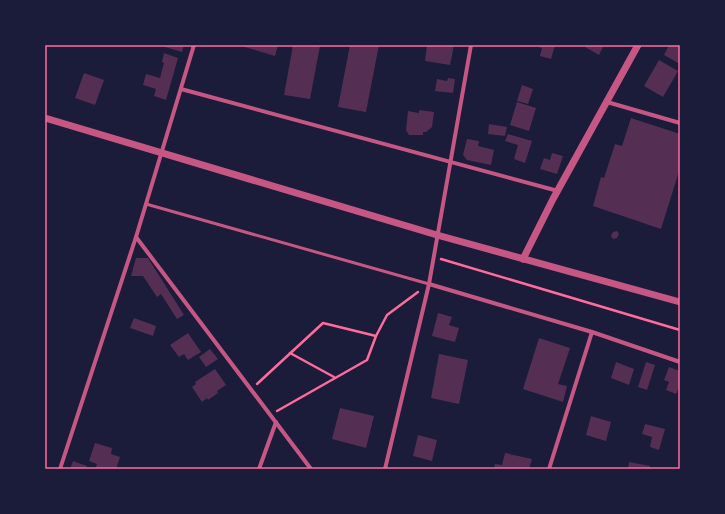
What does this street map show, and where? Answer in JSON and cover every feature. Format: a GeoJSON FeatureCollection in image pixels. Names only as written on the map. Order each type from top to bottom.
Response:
{"type":"FeatureCollection","features":[{"type":"Feature","properties":{"kind":"street"},"geometry":{"type":"LineString","coordinates":[[60,469],[136,237],[194,45]]}},
{"type":"Feature","properties":{"kind":"street"},"geometry":{"type":"LineString","coordinates":[[385,469],[429,284],[471,45]]}},
{"type":"Feature","properties":{"kind":"street"},"geometry":{"type":"LineString","coordinates":[[523,259],[558,190],[638,45]]}},
{"type":"Feature","properties":{"kind":"street"},"geometry":{"type":"LineString","coordinates":[[180,89],[558,190]]}},
{"type":"Feature","properties":{"kind":"street"},"geometry":{"type":"LineString","coordinates":[[607,102],[680,122]]}},
{"type":"Feature","properties":{"kind":"street"},"geometry":{"type":"LineString","coordinates":[[45,118],[437,235],[680,302]]}},
{"type":"Feature","properties":{"kind":"street"},"geometry":{"type":"LineString","coordinates":[[136,237],[311,469]]}},
{"type":"Feature","properties":{"kind":"street"},"geometry":{"type":"LineString","coordinates":[[429,284],[592,332],[680,362]]}},
{"type":"Feature","properties":{"kind":"street"},"geometry":{"type":"LineString","coordinates":[[549,469],[592,332]]}},
{"type":"Feature","properties":{"kind":"street"},"geometry":{"type":"LineString","coordinates":[[260,469],[276,422]]}},
{"type":"Feature","properties":{"kind":"lane"},"geometry":{"type":"LineString","coordinates":[[146,204],[429,284]]}},
{"type":"Feature","properties":{"kind":"path"},"geometry":{"type":"LineString","coordinates":[[433,256],[680,330]]}},
{"type":"Feature","properties":{"kind":"path"},"geometry":{"type":"LineString","coordinates":[[270,415],[367,360],[376,336],[387,315],[429,284]]}},
{"type":"Feature","properties":{"kind":"path"},"geometry":{"type":"LineString","coordinates":[[250,390],[323,323],[376,336]]}},
{"type":"Feature","properties":{"kind":"path"},"geometry":{"type":"LineString","coordinates":[[290,353],[335,378]]}},
{"type":"Feature","properties":{"kind":"building"},"geometry":{"type":"Polygon","coordinates":[[[166,45],[184,45],[182,52],[165,47],[166,45]]]}},
{"type":"Feature","properties":{"kind":"building"},"geometry":{"type":"Polygon","coordinates":[[[238,45],[278,45],[275,56],[238,45]]]}},
{"type":"Feature","properties":{"kind":"building"},"geometry":{"type":"Polygon","coordinates":[[[293,45],[320,46],[310,99],[284,95],[293,45]]]}},
{"type":"Feature","properties":{"kind":"building"},"geometry":{"type":"Polygon","coordinates":[[[350,45],[379,45],[366,112],[338,107],[350,45]]]}},
{"type":"Feature","properties":{"kind":"building"},"geometry":{"type":"Polygon","coordinates":[[[427,45],[454,45],[450,65],[425,61],[427,45]]]}},
{"type":"Feature","properties":{"kind":"building"},"geometry":{"type":"Polygon","coordinates":[[[539,45],[555,45],[551,59],[540,56],[542,48],[539,47],[539,45]]]}},
{"type":"Feature","properties":{"kind":"building"},"geometry":{"type":"Polygon","coordinates":[[[586,45],[604,45],[599,55],[585,47],[586,45]]]}},
{"type":"Feature","properties":{"kind":"building"},"geometry":{"type":"Polygon","coordinates":[[[669,45],[680,45],[680,64],[664,55],[669,45]]]}},
{"type":"Feature","properties":{"kind":"building"},"geometry":{"type":"Polygon","coordinates":[[[164,53],[178,58],[166,100],[154,96],[156,89],[143,85],[146,74],[160,78],[164,63],[162,62],[164,53]]]}},
{"type":"Feature","properties":{"kind":"building"},"geometry":{"type":"Polygon","coordinates":[[[659,60],[678,71],[663,97],[644,86],[659,60]]]}},
{"type":"Feature","properties":{"kind":"building"},"geometry":{"type":"Polygon","coordinates":[[[84,73],[104,80],[95,105],[75,98],[84,73]]]}},
{"type":"Feature","properties":{"kind":"building"},"geometry":{"type":"Polygon","coordinates":[[[448,78],[455,79],[453,93],[435,91],[437,79],[447,81],[448,78]]]}},
{"type":"Feature","properties":{"kind":"building"},"geometry":{"type":"Polygon","coordinates":[[[522,85],[533,89],[528,104],[517,101],[522,85]]]}},
{"type":"Feature","properties":{"kind":"building"},"geometry":{"type":"Polygon","coordinates":[[[517,102],[536,108],[529,131],[510,125],[517,102]]]}},
{"type":"Feature","properties":{"kind":"building"},"geometry":{"type":"Polygon","coordinates":[[[419,110],[434,112],[432,127],[426,132],[423,132],[423,135],[409,135],[406,130],[408,111],[419,113],[419,110]]]}},
{"type":"Feature","properties":{"kind":"building"},"geometry":{"type":"Polygon","coordinates":[[[631,118],[680,134],[680,168],[661,229],[593,206],[601,177],[604,178],[615,144],[622,146],[631,118]]]}},
{"type":"Feature","properties":{"kind":"building"},"geometry":{"type":"Polygon","coordinates":[[[489,124],[507,127],[505,136],[488,134],[489,124]]]}},
{"type":"Feature","properties":{"kind":"building"},"geometry":{"type":"Polygon","coordinates":[[[508,134],[532,141],[525,163],[514,159],[518,145],[505,141],[508,134]]]}},
{"type":"Feature","properties":{"kind":"building"},"geometry":{"type":"Polygon","coordinates":[[[467,139],[479,141],[478,146],[494,150],[491,165],[467,160],[463,155],[467,139]]]}},
{"type":"Feature","properties":{"kind":"building"},"geometry":{"type":"Polygon","coordinates":[[[552,153],[563,156],[557,174],[540,169],[544,158],[550,160],[552,153]]]}},
{"type":"Feature","properties":{"kind":"building"},"geometry":{"type":"Polygon","coordinates":[[[617,231],[619,234],[617,238],[613,239],[611,236],[613,232],[617,231]]]}},
{"type":"Feature","properties":{"kind":"building"},"geometry":{"type":"Polygon","coordinates":[[[136,258],[148,258],[184,315],[177,319],[161,294],[157,297],[143,276],[131,276],[136,258]]]}},
{"type":"Feature","properties":{"kind":"building"},"geometry":{"type":"Polygon","coordinates":[[[438,313],[452,317],[449,325],[459,328],[455,342],[432,336],[438,313]]]}},
{"type":"Feature","properties":{"kind":"building"},"geometry":{"type":"Polygon","coordinates":[[[134,318],[156,326],[153,336],[130,328],[134,318]]]}},
{"type":"Feature","properties":{"kind":"building"},"geometry":{"type":"Polygon","coordinates":[[[188,333],[201,352],[188,360],[184,354],[179,357],[170,345],[188,333]]]}},
{"type":"Feature","properties":{"kind":"building"},"geometry":{"type":"Polygon","coordinates":[[[539,338],[570,348],[558,384],[567,386],[563,402],[523,389],[539,338]]]}},
{"type":"Feature","properties":{"kind":"building"},"geometry":{"type":"Polygon","coordinates":[[[210,349],[218,359],[206,367],[199,357],[210,349]]]}},
{"type":"Feature","properties":{"kind":"building"},"geometry":{"type":"Polygon","coordinates":[[[439,354],[468,360],[459,404],[431,398],[439,354]]]}},
{"type":"Feature","properties":{"kind":"building"},"geometry":{"type":"Polygon","coordinates":[[[616,362],[634,369],[629,385],[611,378],[616,362]]]}},
{"type":"Feature","properties":{"kind":"building"},"geometry":{"type":"Polygon","coordinates":[[[646,362],[655,365],[647,390],[638,387],[646,362]]]}},
{"type":"Feature","properties":{"kind":"building"},"geometry":{"type":"Polygon","coordinates":[[[669,367],[680,371],[680,385],[676,394],[666,390],[669,382],[664,380],[669,367]]]}},
{"type":"Feature","properties":{"kind":"building"},"geometry":{"type":"Polygon","coordinates":[[[215,369],[226,385],[217,391],[218,393],[202,402],[192,387],[196,384],[195,382],[215,369]]]}},
{"type":"Feature","properties":{"kind":"building"},"geometry":{"type":"Polygon","coordinates":[[[340,408],[374,416],[366,448],[332,439],[340,408]]]}},
{"type":"Feature","properties":{"kind":"building"},"geometry":{"type":"Polygon","coordinates":[[[591,416],[611,422],[606,441],[586,435],[591,416]]]}},
{"type":"Feature","properties":{"kind":"building"},"geometry":{"type":"Polygon","coordinates":[[[645,424],[665,429],[659,450],[650,447],[652,437],[642,434],[645,424]]]}},
{"type":"Feature","properties":{"kind":"building"},"geometry":{"type":"Polygon","coordinates":[[[418,435],[437,440],[432,461],[413,456],[418,435]]]}},
{"type":"Feature","properties":{"kind":"building"},"geometry":{"type":"Polygon","coordinates":[[[95,443],[112,448],[111,454],[120,457],[116,469],[95,469],[97,464],[89,461],[95,443]]]}},
{"type":"Feature","properties":{"kind":"building"},"geometry":{"type":"Polygon","coordinates":[[[505,453],[532,459],[529,469],[494,469],[495,464],[502,465],[505,453]]]}},
{"type":"Feature","properties":{"kind":"building"},"geometry":{"type":"Polygon","coordinates":[[[73,461],[87,466],[86,469],[70,469],[73,461]]]}},
{"type":"Feature","properties":{"kind":"building"},"geometry":{"type":"Polygon","coordinates":[[[629,462],[650,466],[650,469],[628,469],[629,462]]]}}]}
